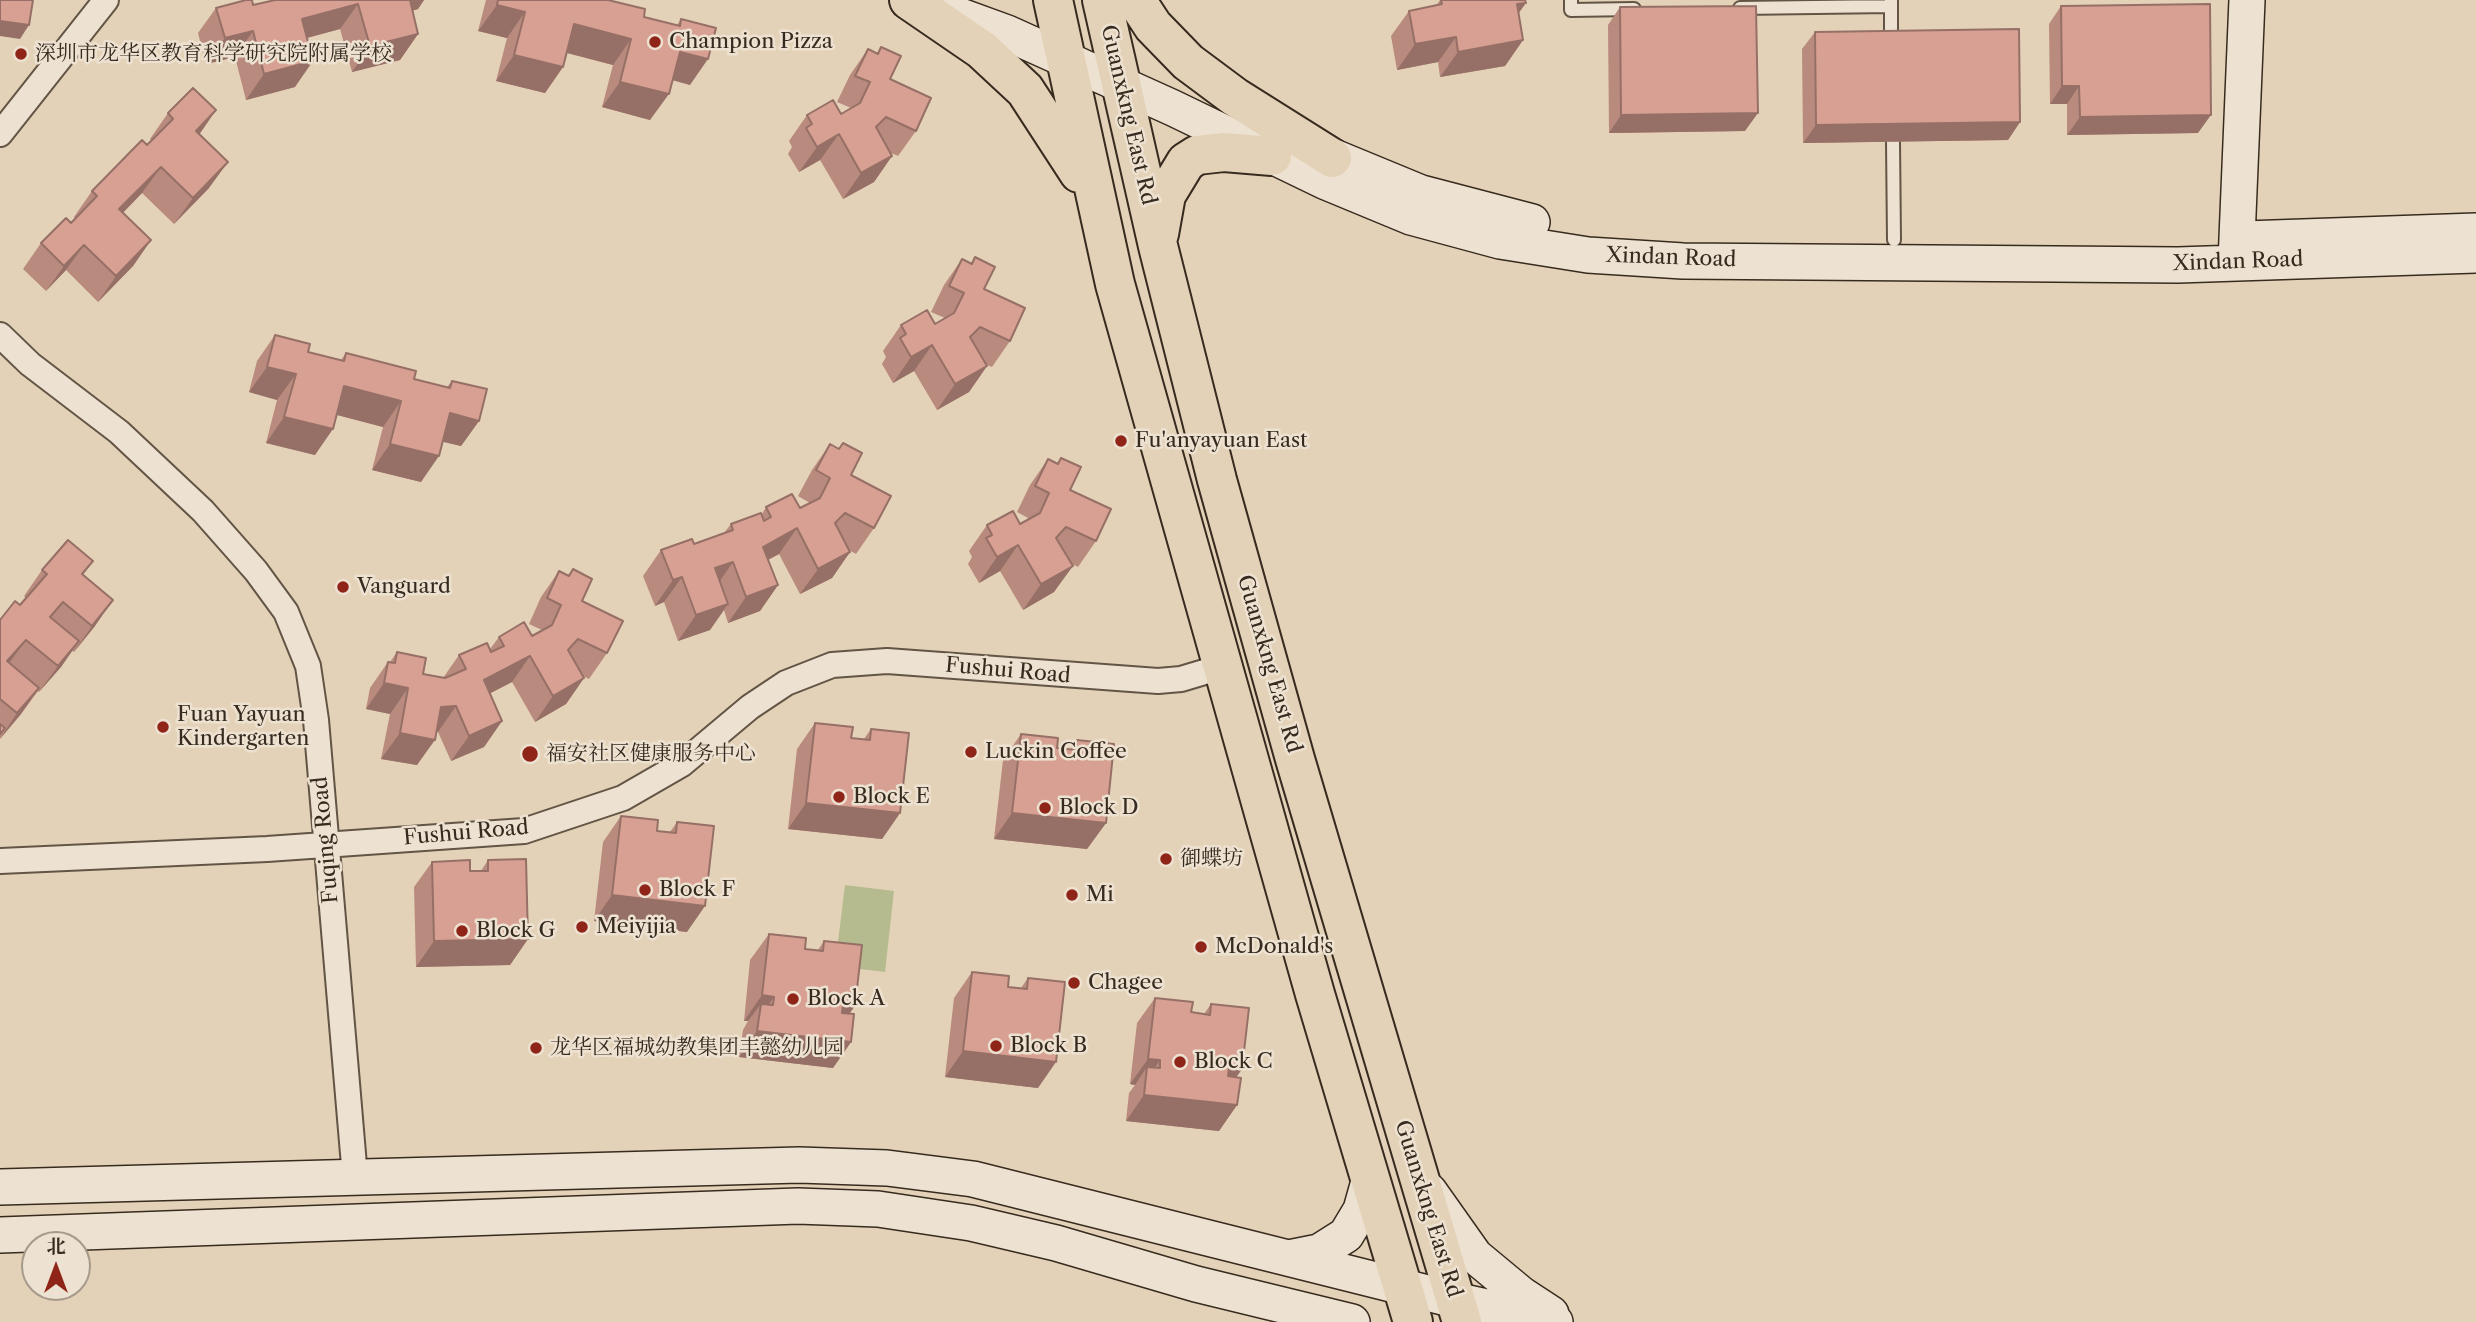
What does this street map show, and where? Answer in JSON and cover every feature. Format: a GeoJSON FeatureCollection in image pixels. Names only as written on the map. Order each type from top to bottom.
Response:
{"type":"FeatureCollection","features":[{"type":"Feature","properties":{"kind":"main road"},"geometry":{"type":"LineString","coordinates":[[909,0],[982,50],[1026,90],[1062,143],[1099,212]]}},
{"type":"Feature","properties":{"kind":"main road","name":"Guanxkng East Rd"},"geometry":{"type":"LineString","coordinates":[[1102,0],[1158,246],[1217,480],[1459,1311]]}},
{"type":"Feature","properties":{"kind":"main road"},"geometry":{"type":"LineString","coordinates":[[1136,0],[1153,26],[1188,62],[1235,97],[1332,158]]}},
{"type":"Feature","properties":{"kind":"main road"},"geometry":{"type":"LineString","coordinates":[[1060,31],[1115,284],[1222,667],[1407,1304]]}},
{"type":"Feature","properties":{"kind":"main road"},"geometry":{"type":"LineString","coordinates":[[1158,246],[1166,195],[1186,162],[1209,153],[1238,151],[1272,156]]}},
{"type":"Feature","properties":{"kind":"street"},"geometry":{"type":"LineString","coordinates":[[0,134],[106,0]]}},
{"type":"Feature","properties":{"kind":"street","name":"Xindan Road"},"geometry":{"type":"LineString","coordinates":[[917,0],[1007,33],[1060,31]]}},
{"type":"Feature","properties":{"kind":"street","name":"Xindan Road"},"geometry":{"type":"LineString","coordinates":[[985,0],[1060,31],[1117,70],[1272,156],[1411,218],[1500,241],[1588,255],[1683,261],[2048,264],[2476,231]]}},
{"type":"Feature","properties":{"kind":"street"},"geometry":{"type":"LineString","coordinates":[[2237,251],[2247,0]]}},
{"type":"Feature","properties":{"kind":"street","name":"Xindan Road"},"geometry":{"type":"LineString","coordinates":[[1117,70],[1421,193],[1500,216],[1582,232],[1664,237],[2179,243],[2237,251],[2476,255]]}},
{"type":"Feature","properties":{"kind":"street","name":"Fuqing Road"},"geometry":{"type":"LineString","coordinates":[[0,335],[30,364],[119,432],[203,511],[256,570],[286,612],[308,666],[316,720],[355,1177]]}},
{"type":"Feature","properties":{"kind":"street","name":"Fushui Road"},"geometry":{"type":"LineString","coordinates":[[0,861],[325,845],[512,832],[571,818],[622,798],[682,764],[750,707],[786,683],[832,665],[887,661],[1158,681],[1181,679],[1222,667]]}},
{"type":"Feature","properties":{"kind":"street"},"geometry":{"type":"LineString","coordinates":[[0,1187],[799,1165],[887,1168],[973,1179],[1289,1258],[1407,1304],[1555,1322]]}},
{"type":"Feature","properties":{"kind":"street"},"geometry":{"type":"LineString","coordinates":[[1417,1171],[1442,1213],[1475,1256],[1522,1295],[1566,1322]]}},
{"type":"Feature","properties":{"kind":"street"},"geometry":{"type":"LineString","coordinates":[[1289,1258],[1319,1252],[1346,1235],[1362,1210],[1370,1178]]}},
{"type":"Feature","properties":{"kind":"street"},"geometry":{"type":"LineString","coordinates":[[0,1236],[798,1206],[878,1209],[971,1223],[1044,1240],[1352,1322]]}},
{"type":"Feature","properties":{"kind":"street"},"geometry":{"type":"LineString","coordinates":[[1254,1298],[1304,1322]]}},
{"type":"Feature","properties":{"kind":"lane"},"geometry":{"type":"LineString","coordinates":[[1571,0],[1571,10],[1654,9]]}},
{"type":"Feature","properties":{"kind":"lane"},"geometry":{"type":"LineString","coordinates":[[1724,8],[1891,3],[1891,48]]}},
{"type":"Feature","properties":{"kind":"lane"},"geometry":{"type":"LineString","coordinates":[[1893,141],[1894,240]]}},
{"type":"Feature","properties":{"kind":"green space"},"geometry":{"type":"Polygon","coordinates":[[[845,885],[894,891],[885,972],[835,966],[845,885]]]}},
{"type":"Feature","properties":{"kind":"building"},"geometry":{"type":"Polygon","coordinates":[[[0,0],[33,0],[29,25],[0,21],[0,0]]]}},
{"type":"Feature","properties":{"kind":"building"},"geometry":{"type":"Polygon","coordinates":[[[252,0],[253,5],[275,0],[410,0],[418,34],[370,46],[358,4],[302,19],[313,61],[264,74],[253,31],[225,38],[216,8],[252,0]]]}},
{"type":"Feature","properties":{"kind":"building"},"geometry":{"type":"Polygon","coordinates":[[[498,0],[608,0],[645,9],[644,17],[680,26],[681,19],[716,28],[708,59],[680,52],[669,94],[620,82],[631,39],[574,24],[563,67],[514,55],[525,12],[497,5],[498,0]]]}},
{"type":"Feature","properties":{"kind":"building"},"geometry":{"type":"Polygon","coordinates":[[[1441,0],[1525,0],[1526,3],[1517,4],[1523,40],[1458,52],[1456,37],[1415,44],[1409,11],[1442,4],[1441,0]]]}},
{"type":"Feature","properties":{"kind":"building"},"geometry":{"type":"Polygon","coordinates":[[[2210,4],[2211,115],[2080,117],[2079,86],[2062,86],[2061,6],[2210,4]]]}},
{"type":"Feature","properties":{"kind":"building"},"geometry":{"type":"Polygon","coordinates":[[[1756,6],[1758,113],[1621,115],[1620,7],[1756,6]]]}},
{"type":"Feature","properties":{"kind":"building"},"geometry":{"type":"Polygon","coordinates":[[[2019,29],[2020,122],[1816,125],[1815,32],[2019,29]]]}},
{"type":"Feature","properties":{"kind":"building"},"geometry":{"type":"Polygon","coordinates":[[[881,47],[901,56],[890,79],[931,98],[916,131],[886,117],[876,127],[892,156],[861,173],[839,134],[817,147],[806,128],[812,124],[807,115],[833,100],[841,114],[860,103],[870,82],[855,76],[868,49],[878,54],[881,47]]]}},
{"type":"Feature","properties":{"kind":"building"},"geometry":{"type":"Polygon","coordinates":[[[193,88],[216,110],[196,131],[228,162],[193,198],[161,167],[119,209],[151,240],[116,276],[84,245],[64,266],[41,243],[66,218],[71,223],[97,196],[92,191],[142,140],[147,145],[173,119],[168,113],[193,88]]]}},
{"type":"Feature","properties":{"kind":"building"},"geometry":{"type":"Polygon","coordinates":[[[975,257],[995,267],[984,289],[1025,308],[1010,341],[980,327],[970,337],[987,366],[955,384],[932,345],[911,357],[900,338],[906,334],[901,325],[927,310],[935,324],[954,313],[964,293],[949,286],[962,259],[972,264],[975,257]]]}},
{"type":"Feature","properties":{"kind":"building"},"geometry":{"type":"Polygon","coordinates":[[[275,335],[310,344],[308,352],[344,361],[346,353],[416,371],[414,379],[450,388],[452,381],[487,389],[479,421],[450,413],[439,456],[390,444],[401,401],[344,386],[333,429],[284,417],[296,374],[267,367],[275,335]]]}},
{"type":"Feature","properties":{"kind":"building"},"geometry":{"type":"Polygon","coordinates":[[[843,443],[862,453],[851,475],[891,496],[874,528],[845,513],[835,523],[850,552],[818,569],[797,528],[763,547],[778,585],[746,597],[733,562],[715,568],[728,604],[696,615],[682,577],[673,580],[661,550],[692,539],[694,544],[733,530],[731,524],[761,513],[764,521],[771,517],[766,507],[792,494],[800,508],[820,498],[830,478],[816,470],[830,444],[839,449],[843,443]]]}},
{"type":"Feature","properties":{"kind":"building"},"geometry":{"type":"Polygon","coordinates":[[[1061,458],[1081,467],[1070,490],[1111,509],[1096,541],[1066,527],[1056,538],[1073,566],[1041,584],[1018,545],[997,557],[986,538],[992,535],[987,525],[1013,511],[1020,524],[1040,513],[1049,493],[1035,486],[1048,459],[1058,464],[1061,458]]]}},
{"type":"Feature","properties":{"kind":"building"},"geometry":{"type":"Polygon","coordinates":[[[68,540],[93,561],[82,574],[113,600],[92,626],[63,602],[50,617],[79,641],[58,666],[26,640],[7,661],[39,688],[17,713],[0,699],[0,620],[15,601],[20,605],[47,574],[42,570],[68,540]]]}},
{"type":"Feature","properties":{"kind":"building"},"geometry":{"type":"Polygon","coordinates":[[[573,569],[592,579],[582,601],[623,621],[607,653],[578,639],[568,650],[584,678],[553,696],[530,656],[484,680],[502,721],[469,736],[456,706],[441,707],[435,740],[400,733],[408,688],[384,683],[388,662],[395,663],[397,652],[426,658],[423,674],[445,678],[466,669],[459,655],[487,643],[491,652],[504,646],[499,637],[524,622],[532,636],[552,625],[561,605],[547,598],[559,571],[569,576],[573,569]]]}},
{"type":"Feature","properties":{"kind":"building"},"geometry":{"type":"Polygon","coordinates":[[[815,723],[853,727],[851,738],[870,740],[871,729],[909,733],[900,813],[806,803],[815,723]]]}},
{"type":"Feature","properties":{"kind":"building"},"geometry":{"type":"Polygon","coordinates":[[[1021,734],[1058,738],[1057,748],[1076,750],[1077,740],[1114,744],[1106,823],[1012,813],[1021,734]]]}},
{"type":"Feature","properties":{"kind":"building"},"geometry":{"type":"Polygon","coordinates":[[[621,816],[658,820],[657,831],[676,833],[677,822],[714,826],[705,906],[612,895],[621,816]]]}},
{"type":"Feature","properties":{"kind":"building"},"geometry":{"type":"Polygon","coordinates":[[[526,859],[528,939],[434,941],[432,862],[470,860],[470,871],[488,871],[488,860],[526,859]]]}},
{"type":"Feature","properties":{"kind":"building"},"geometry":{"type":"Polygon","coordinates":[[[769,934],[806,938],[805,949],[823,951],[824,941],[862,945],[855,1006],[843,1004],[842,1013],[854,1014],[851,1042],[757,1031],[761,1004],[773,1005],[774,997],[762,995],[769,934]]]}},
{"type":"Feature","properties":{"kind":"building"},"geometry":{"type":"Polygon","coordinates":[[[972,972],[1009,976],[1008,987],[1027,989],[1028,978],[1065,982],[1056,1062],[963,1051],[972,972]]]}},
{"type":"Feature","properties":{"kind":"building"},"geometry":{"type":"Polygon","coordinates":[[[1155,998],[1193,1002],[1191,1012],[1210,1015],[1211,1004],[1249,1008],[1242,1069],[1229,1068],[1228,1076],[1241,1078],[1237,1105],[1144,1095],[1147,1067],[1160,1068],[1160,1060],[1148,1059],[1155,998]]]}},
{"type":"Feature","properties":{"kind":"place","name":"Champion Pizza"},"geometry":{"type":"Point","coordinates":[655,42]}},
{"type":"Feature","properties":{"kind":"place","name":"深圳市龙华区教育科学研究院附属学校"},"geometry":{"type":"Point","coordinates":[21,54]}},
{"type":"Feature","properties":{"kind":"place","name":"Fu'anyayuan East"},"geometry":{"type":"Point","coordinates":[1121,441]}},
{"type":"Feature","properties":{"kind":"place","name":"Vanguard"},"geometry":{"type":"Point","coordinates":[343,587]}},
{"type":"Feature","properties":{"kind":"place","name":"Fuan Yayuan Kindergarten"},"geometry":{"type":"Point","coordinates":[163,727]}},
{"type":"Feature","properties":{"kind":"place","name":"Luckin Coffee"},"geometry":{"type":"Point","coordinates":[971,752]}},
{"type":"Feature","properties":{"kind":"place","name":"福安社区健康服务中心"},"geometry":{"type":"Point","coordinates":[530,754]}},
{"type":"Feature","properties":{"kind":"place","name":"Block E"},"geometry":{"type":"Point","coordinates":[839,797]}},
{"type":"Feature","properties":{"kind":"place","name":"Block D"},"geometry":{"type":"Point","coordinates":[1045,808]}},
{"type":"Feature","properties":{"kind":"place","name":"御蝶坊"},"geometry":{"type":"Point","coordinates":[1166,859]}},
{"type":"Feature","properties":{"kind":"place","name":"Block F"},"geometry":{"type":"Point","coordinates":[645,890]}},
{"type":"Feature","properties":{"kind":"place","name":"Mi"},"geometry":{"type":"Point","coordinates":[1072,895]}},
{"type":"Feature","properties":{"kind":"place","name":"Meiyijia"},"geometry":{"type":"Point","coordinates":[582,927]}},
{"type":"Feature","properties":{"kind":"place","name":"Block G"},"geometry":{"type":"Point","coordinates":[462,931]}},
{"type":"Feature","properties":{"kind":"place","name":"McDonald's"},"geometry":{"type":"Point","coordinates":[1201,947]}},
{"type":"Feature","properties":{"kind":"place","name":"Chagee"},"geometry":{"type":"Point","coordinates":[1074,983]}},
{"type":"Feature","properties":{"kind":"place","name":"Block A"},"geometry":{"type":"Point","coordinates":[793,999]}},
{"type":"Feature","properties":{"kind":"place","name":"Block B"},"geometry":{"type":"Point","coordinates":[996,1046]}},
{"type":"Feature","properties":{"kind":"place","name":"龙华区福城幼教集团丰懿幼儿园"},"geometry":{"type":"Point","coordinates":[536,1048]}},
{"type":"Feature","properties":{"kind":"place","name":"Block C"},"geometry":{"type":"Point","coordinates":[1180,1062]}}]}
